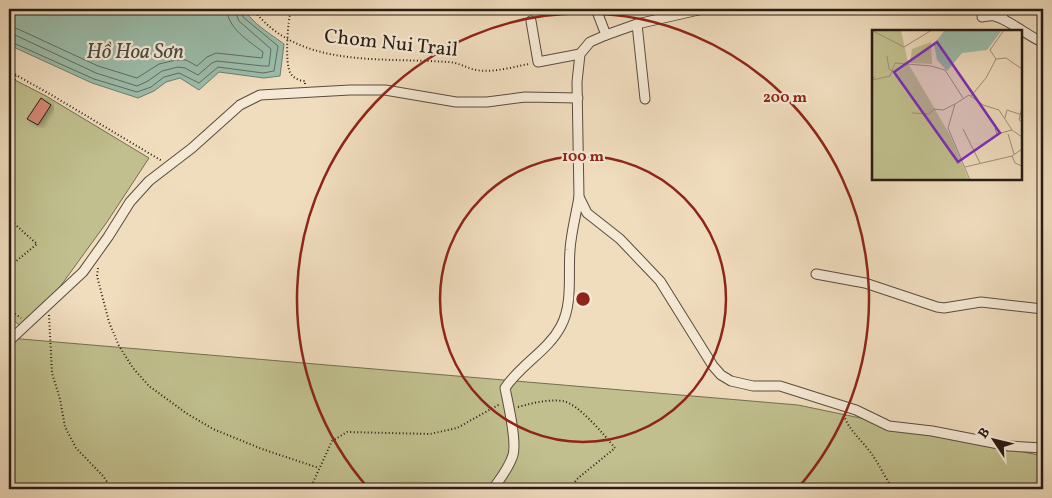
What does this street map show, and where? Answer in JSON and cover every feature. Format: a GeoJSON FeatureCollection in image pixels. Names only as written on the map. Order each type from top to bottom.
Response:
{"type":"FeatureCollection","features":[{"type":"Feature","properties":{"kind":"street"},"geometry":{"type":"LineString","coordinates":[[596,9],[606,35]]}},
{"type":"Feature","properties":{"kind":"street"},"geometry":{"type":"LineString","coordinates":[[492,489],[504,474],[513,454],[509,405],[505,388],[524,365],[541,352],[562,324],[568,299],[570,249],[579,197],[578,64],[580,54],[590,42],[606,35],[637,24],[703,9]]}},
{"type":"Feature","properties":{"kind":"street"},"geometry":{"type":"LineString","coordinates":[[1003,9],[1003,19]]}},
{"type":"Feature","properties":{"kind":"street"},"geometry":{"type":"LineString","coordinates":[[982,18],[992,15],[1003,19],[1020,30]]}},
{"type":"Feature","properties":{"kind":"street"},"geometry":{"type":"LineString","coordinates":[[531,21],[538,62],[580,54]]}},
{"type":"Feature","properties":{"kind":"street"},"geometry":{"type":"LineString","coordinates":[[637,24],[645,99]]}},
{"type":"Feature","properties":{"kind":"street"},"geometry":{"type":"LineString","coordinates":[[1022,32],[1040,41],[1043,40]]}},
{"type":"Feature","properties":{"kind":"street"},"geometry":{"type":"LineString","coordinates":[[9,341],[83,272],[130,202],[149,181],[170,166],[240,105],[260,95],[385,90],[456,102],[487,102],[524,97],[578,98]]}},
{"type":"Feature","properties":{"kind":"street"},"geometry":{"type":"LineString","coordinates":[[579,197],[588,213],[620,239],[660,281],[713,366],[731,382],[753,386],[780,386],[847,407],[889,426],[932,430],[1009,446],[1043,448]]}},
{"type":"Feature","properties":{"kind":"street"},"geometry":{"type":"LineString","coordinates":[[816,274],[866,284],[944,308],[981,302],[1043,309]]}},
{"type":"Feature","properties":{"kind":"path","name":"Chom Nui Trail"},"geometry":{"type":"LineString","coordinates":[[253,9],[262,20],[288,40],[313,50],[343,57],[449,62],[474,70],[490,71],[538,62]]}},
{"type":"Feature","properties":{"kind":"path"},"geometry":{"type":"LineString","coordinates":[[291,9],[288,68],[290,74],[298,80],[304,81],[305,93]]}},
{"type":"Feature","properties":{"kind":"path"},"geometry":{"type":"LineString","coordinates":[[9,71],[170,166]]}},
{"type":"Feature","properties":{"kind":"path"},"geometry":{"type":"LineString","coordinates":[[9,111],[16,74]]}},
{"type":"Feature","properties":{"kind":"path"},"geometry":{"type":"LineString","coordinates":[[9,219],[38,244],[9,267]]}},
{"type":"Feature","properties":{"kind":"path"},"geometry":{"type":"LineString","coordinates":[[98,262],[97,276],[109,322],[119,346],[133,368],[148,386],[186,413],[213,428],[262,450],[319,468]]}},
{"type":"Feature","properties":{"kind":"path"},"geometry":{"type":"LineString","coordinates":[[46,306],[50,323],[52,373],[60,399],[65,427],[76,448],[103,476],[112,489]]}},
{"type":"Feature","properties":{"kind":"path"},"geometry":{"type":"LineString","coordinates":[[9,310],[28,323]]}},
{"type":"Feature","properties":{"kind":"path"},"geometry":{"type":"LineString","coordinates":[[310,489],[332,441],[347,432],[430,434],[457,428],[509,405],[538,401],[565,401],[582,412],[615,448],[577,479],[570,489]]}},
{"type":"Feature","properties":{"kind":"path"},"geometry":{"type":"LineString","coordinates":[[847,407],[844,415],[846,421],[874,456],[893,489]]}},
{"type":"Feature","properties":{"kind":"shaded area"},"geometry":{"type":"Polygon","coordinates":[[[9,77],[46,96],[149,158],[107,222],[46,306],[20,326],[9,316],[9,77]]]}},
{"type":"Feature","properties":{"kind":"shaded area"},"geometry":{"type":"Polygon","coordinates":[[[9,338],[798,405],[1043,456],[1043,489],[9,489],[9,338]]]}},
{"type":"Feature","properties":{"kind":"water","name":"Hồ Hoa Sơn"},"geometry":{"type":"Polygon","coordinates":[[[9,9],[245,9],[256,23],[284,44],[280,76],[264,78],[219,72],[199,90],[180,78],[166,82],[154,91],[138,98],[92,83],[9,45],[9,9]]]}},
{"type":"Feature","properties":{"kind":"building"},"geometry":{"type":"Polygon","coordinates":[[[41,98],[51,105],[38,125],[27,119],[41,98]]]}}]}
